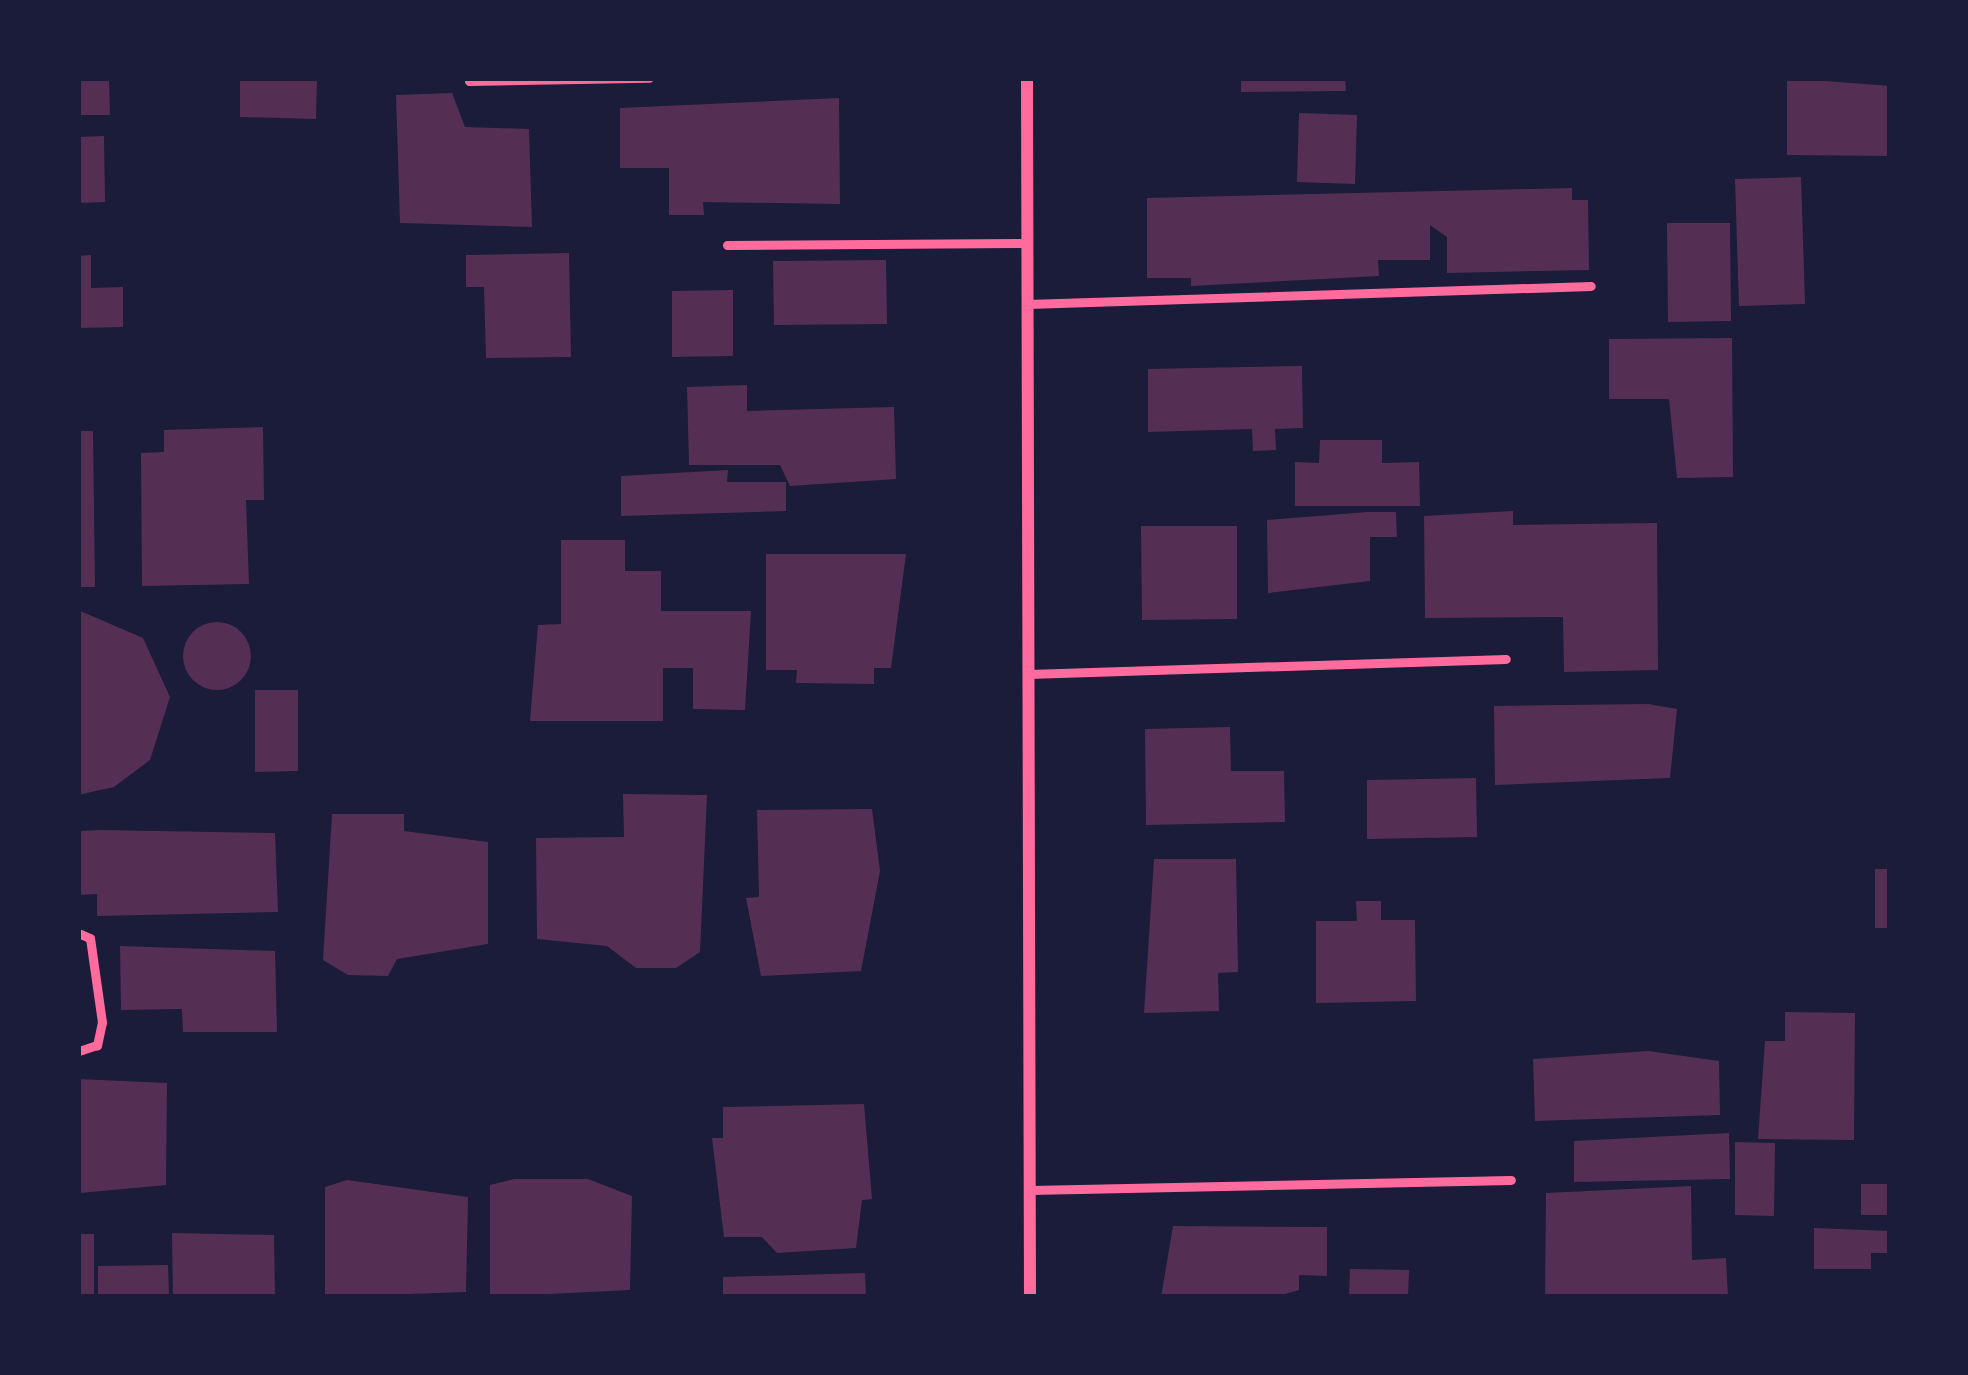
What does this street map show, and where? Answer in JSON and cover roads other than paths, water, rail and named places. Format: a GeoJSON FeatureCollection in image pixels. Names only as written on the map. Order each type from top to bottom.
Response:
{"type":"FeatureCollection","features":[{"type":"Feature","properties":{"kind":"street"},"geometry":{"type":"LineString","coordinates":[[1027,78],[1030,1297]]}},
{"type":"Feature","properties":{"kind":"lane"},"geometry":{"type":"LineString","coordinates":[[469,81],[649,78]]}},
{"type":"Feature","properties":{"kind":"lane"},"geometry":{"type":"LineString","coordinates":[[727,245],[1028,243]]}},
{"type":"Feature","properties":{"kind":"lane"},"geometry":{"type":"LineString","coordinates":[[1027,304],[1592,286]]}},
{"type":"Feature","properties":{"kind":"lane"},"geometry":{"type":"LineString","coordinates":[[1028,674],[1506,659]]}},
{"type":"Feature","properties":{"kind":"lane"},"geometry":{"type":"LineString","coordinates":[[78,933],[90,938],[102,1022],[97,1045],[78,1051]]}},
{"type":"Feature","properties":{"kind":"lane"},"geometry":{"type":"LineString","coordinates":[[1030,1190],[1511,1180]]}}]}
